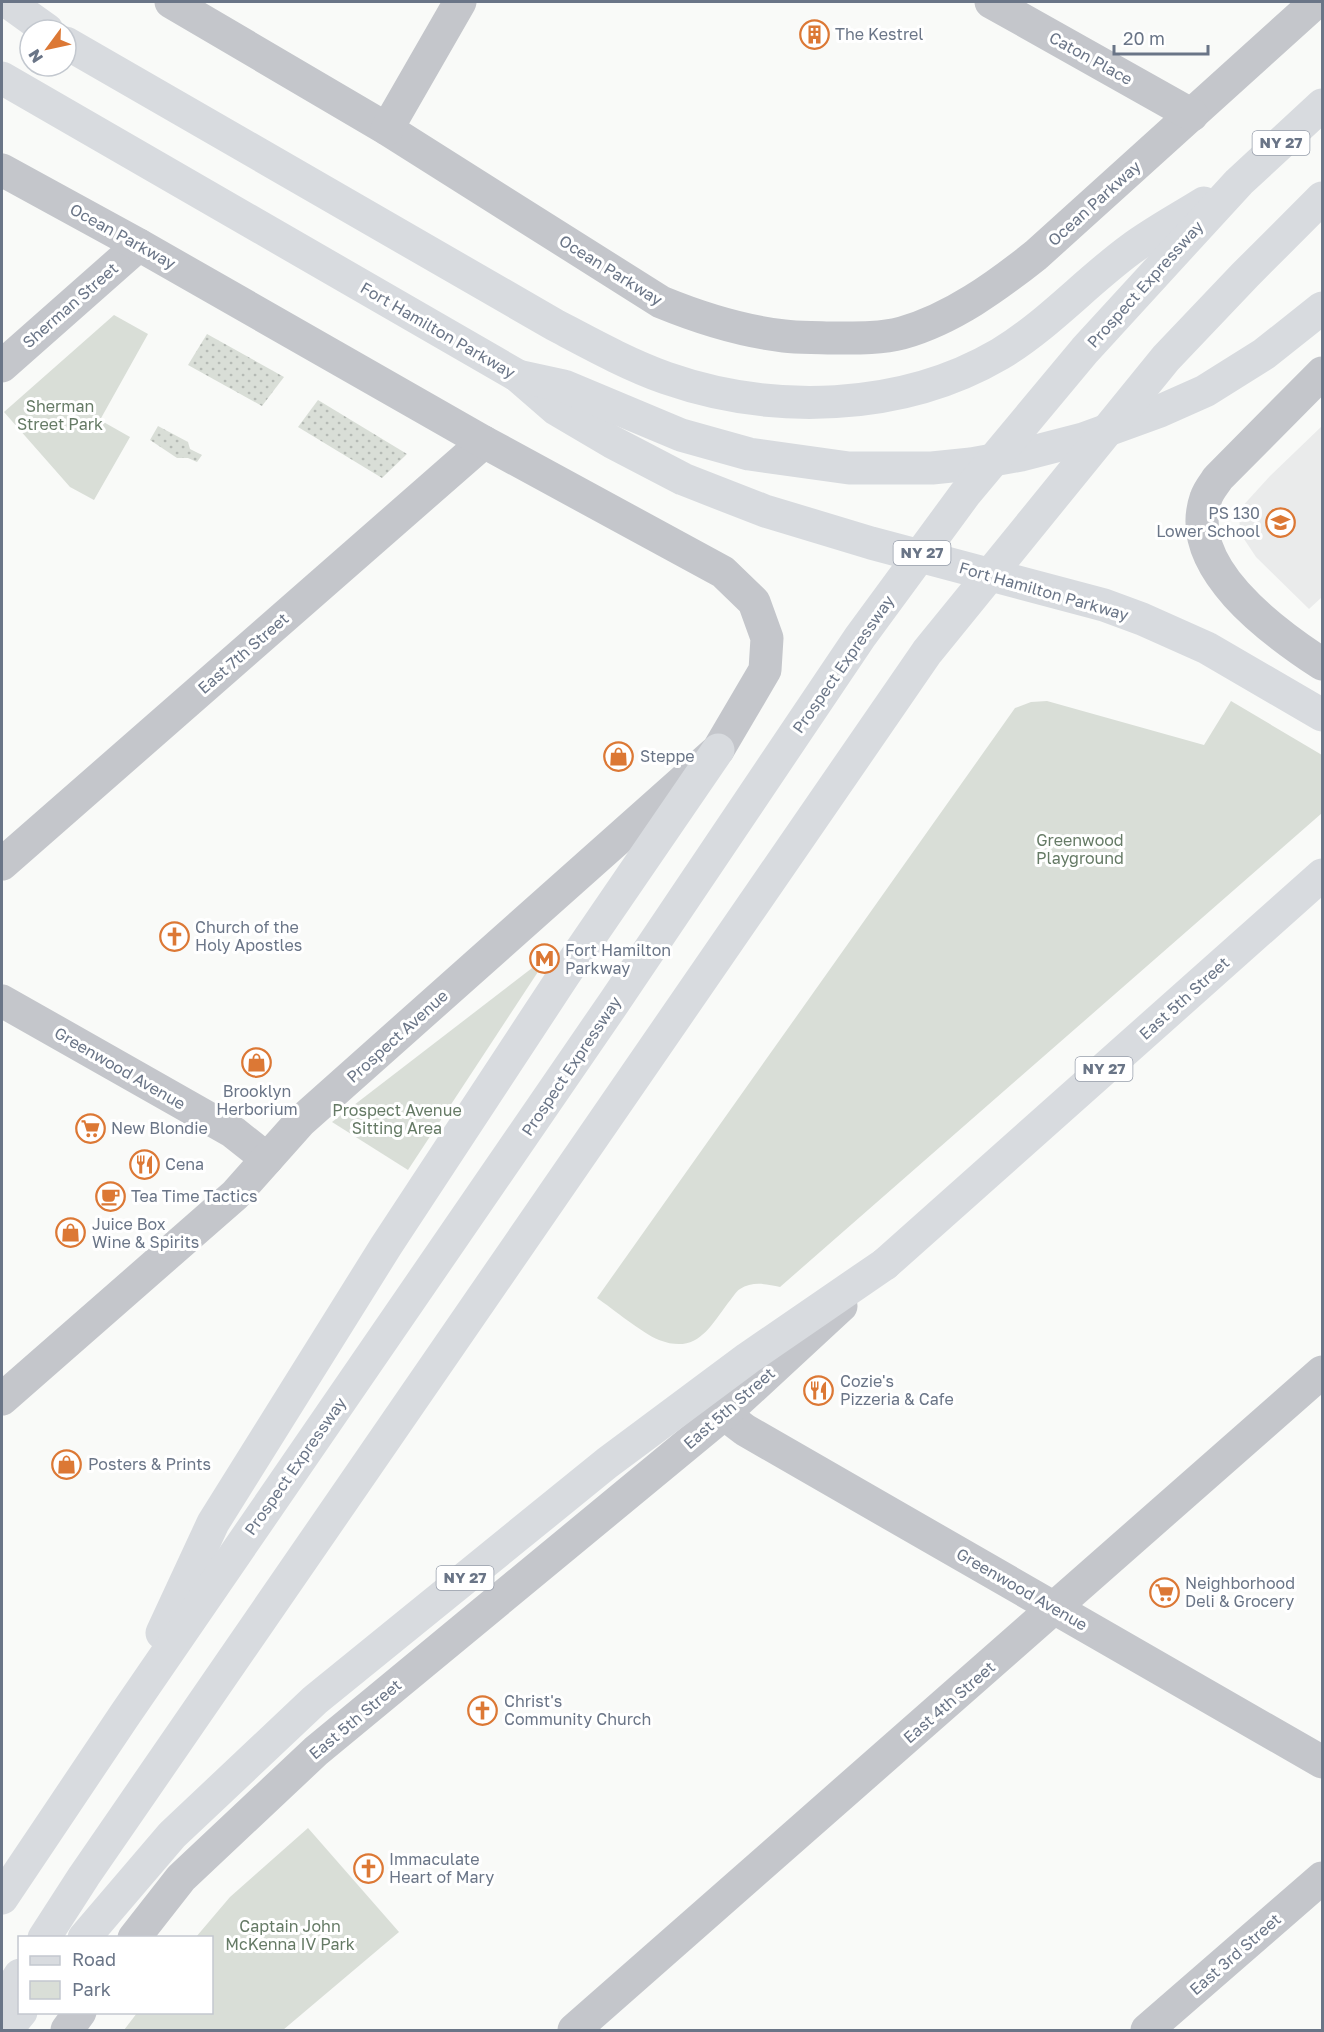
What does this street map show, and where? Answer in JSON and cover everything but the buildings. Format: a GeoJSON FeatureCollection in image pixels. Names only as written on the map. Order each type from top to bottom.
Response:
{"type":"FeatureCollection","features":[{"type":"Feature","properties":{"kind":"main road"},"geometry":{"type":"LineString","coordinates":[[8,2],[30,18]]}},
{"type":"Feature","properties":{"kind":"main road"},"geometry":{"type":"LineString","coordinates":[[78,50],[614,357],[666,378],[729,396],[837,401],[886,396],[929,385],[964,372],[1000,353],[1031,332],[1131,249],[1239,182]]}},
{"type":"Feature","properties":{"kind":"main road","name":"Fort Hamilton Parkway"},"geometry":{"type":"LineString","coordinates":[[2,78],[518,376],[556,409],[612,442],[683,479],[765,511],[871,543],[1104,605],[1143,619],[1207,648],[1323,715]]}},
{"type":"Feature","properties":{"kind":"main road","name":"Prospect Expressway"},"geometry":{"type":"LineString","coordinates":[[2,1898],[124,1716],[615,1001],[860,637],[965,494],[1084,350],[1239,182],[1323,105]]}},
{"type":"Feature","properties":{"kind":"main road"},"geometry":{"type":"LineString","coordinates":[[45,1936],[90,1866],[927,652],[1166,358],[1323,198]]}},
{"type":"Feature","properties":{"kind":"main road"},"geometry":{"type":"LineString","coordinates":[[518,376],[564,386],[681,435],[748,454],[849,468],[932,468],[1021,455],[1083,439],[1205,391],[1264,354],[1323,308]]}},
{"type":"Feature","properties":{"kind":"main road"},"geometry":{"type":"LineString","coordinates":[[124,1716],[213,1523],[386,1246],[564,975],[718,750]]}},
{"type":"Feature","properties":{"kind":"main road","name":"East 5th Street"},"geometry":{"type":"LineString","coordinates":[[885,1264],[1323,875]]}},
{"type":"Feature","properties":{"kind":"main road","name":"NY 27"},"geometry":{"type":"LineString","coordinates":[[86,1936],[172,1835],[315,1700],[607,1463],[748,1358],[885,1264]]}},
{"type":"Feature","properties":{"kind":"main road"},"geometry":{"type":"LineString","coordinates":[[2,2002],[18,1978]]}},
{"type":"Feature","properties":{"kind":"main road"},"geometry":{"type":"LineString","coordinates":[[6,2031],[20,2014]]}},
{"type":"Feature","properties":{"kind":"street","name":"Ocean Parkway"},"geometry":{"type":"LineString","coordinates":[[171,2],[387,129],[661,302],[701,318],[741,329],[784,336],[863,339],[902,333],[941,318],[1005,280],[1036,255],[1316,2]]}},
{"type":"Feature","properties":{"kind":"street"},"geometry":{"type":"LineString","coordinates":[[387,129],[460,2]]}},
{"type":"Feature","properties":{"kind":"street","name":"Caton Place"},"geometry":{"type":"LineString","coordinates":[[991,2],[1192,115]]}},
{"type":"Feature","properties":{"kind":"street","name":"Ocean Parkway"},"geometry":{"type":"LineString","coordinates":[[2,170],[139,245],[484,442],[723,572],[754,602],[766,638],[765,670],[718,750]]}},
{"type":"Feature","properties":{"kind":"street","name":"Sherman Street"},"geometry":{"type":"LineString","coordinates":[[2,366],[139,245]]}},
{"type":"Feature","properties":{"kind":"street"},"geometry":{"type":"LineString","coordinates":[[1323,373],[1218,478],[1206,496],[1202,531],[1211,559],[1224,579],[1257,615],[1280,635],[1323,664]]}},
{"type":"Feature","properties":{"kind":"street","name":"East 7th Street"},"geometry":{"type":"LineString","coordinates":[[2,864],[484,442]]}},
{"type":"Feature","properties":{"kind":"street","name":"Prospect Avenue"},"geometry":{"type":"LineString","coordinates":[[2,1399],[235,1195],[300,1122],[718,750]]}},
{"type":"Feature","properties":{"kind":"street","name":"Greenwood Avenue"},"geometry":{"type":"LineString","coordinates":[[2,1001],[233,1132],[267,1159]]}},
{"type":"Feature","properties":{"kind":"street","name":"East 5th Street"},"geometry":{"type":"LineString","coordinates":[[136,1936],[181,1878],[316,1751],[724,1414],[885,1264]]}},
{"type":"Feature","properties":{"kind":"street","name":"East 4th Street"},"geometry":{"type":"LineString","coordinates":[[574,2031],[1323,1372]]}},
{"type":"Feature","properties":{"kind":"street","name":"Greenwood Avenue"},"geometry":{"type":"LineString","coordinates":[[724,1414],[745,1430],[1323,1762]]}},
{"type":"Feature","properties":{"kind":"street","name":"East 3rd Street"},"geometry":{"type":"LineString","coordinates":[[1148,2031],[1323,1878]]}},
{"type":"Feature","properties":{"kind":"street"},"geometry":{"type":"LineString","coordinates":[[67,2031],[79,2014]]}},
{"type":"Feature","properties":{"kind":"shaded area","name":"PS 130 Lower School"},"geometry":{"type":"Polygon","coordinates":[[[1322,426],[1322,597],[1309,609],[1256,557],[1240,533],[1239,510],[1270,476],[1322,426]]]}},
{"type":"Feature","properties":{"kind":"green space","name":"Sherman Street Park"},"geometry":{"type":"Polygon","coordinates":[[[114,315],[148,334],[100,420],[130,437],[94,500],[70,487],[4,412],[114,315]]]}},
{"type":"Feature","properties":{"kind":"green space"},"geometry":{"type":"Polygon","coordinates":[[[207,334],[284,377],[262,406],[188,365],[207,334]]]}},
{"type":"Feature","properties":{"kind":"green space"},"geometry":{"type":"Polygon","coordinates":[[[318,400],[407,454],[382,478],[298,427],[318,400]]]}},
{"type":"Feature","properties":{"kind":"green space"},"geometry":{"type":"Polygon","coordinates":[[[158,426],[188,442],[190,449],[202,455],[197,462],[188,458],[177,458],[150,440],[158,426]]]}},
{"type":"Feature","properties":{"kind":"green space","name":"Greenwood Playground"},"geometry":{"type":"Polygon","coordinates":[[[1047,701],[1204,745],[1231,701],[1322,755],[1322,813],[780,1287],[755,1284],[740,1289],[707,1330],[692,1342],[672,1344],[644,1332],[597,1298],[1015,708],[1031,702],[1047,701]]]}},
{"type":"Feature","properties":{"kind":"green space","name":"Prospect Avenue Sitting Area"},"geometry":{"type":"Polygon","coordinates":[[[549,955],[408,1170],[332,1122],[549,955]]]}},
{"type":"Feature","properties":{"kind":"green space","name":"Captain John McKenna IV Park"},"geometry":{"type":"Polygon","coordinates":[[[308,1828],[399,1932],[283,2030],[124,2030],[136,2014],[213,2014],[213,1936],[197,1936],[230,1897],[308,1828]]]}},
{"type":"Feature","properties":{"kind":"place","name":"The Kestrel"},"geometry":{"type":"Point","coordinates":[814,34]}},
{"type":"Feature","properties":{"kind":"place","name":"PS 130 Lower School"},"geometry":{"type":"Point","coordinates":[1281,522]}},
{"type":"Feature","properties":{"kind":"place","name":"Steppe"},"geometry":{"type":"Point","coordinates":[619,756]}},
{"type":"Feature","properties":{"kind":"place","name":"Church of the Holy Apostles"},"geometry":{"type":"Point","coordinates":[174,936]}},
{"type":"Feature","properties":{"kind":"place","name":"Fort Hamilton Parkway"},"geometry":{"type":"Point","coordinates":[544,959]}},
{"type":"Feature","properties":{"kind":"place","name":"Brooklyn Herborium"},"geometry":{"type":"Point","coordinates":[257,1063]}},
{"type":"Feature","properties":{"kind":"place","name":"New Blondie"},"geometry":{"type":"Point","coordinates":[90,1128]}},
{"type":"Feature","properties":{"kind":"place","name":"Cena"},"geometry":{"type":"Point","coordinates":[144,1164]}},
{"type":"Feature","properties":{"kind":"place","name":"Tea Time Tactics"},"geometry":{"type":"Point","coordinates":[110,1196]}},
{"type":"Feature","properties":{"kind":"place","name":"Juice Box Wine & Spirits"},"geometry":{"type":"Point","coordinates":[71,1233]}},
{"type":"Feature","properties":{"kind":"place","name":"Cozie's Pizzeria & Cafe"},"geometry":{"type":"Point","coordinates":[819,1390]}},
{"type":"Feature","properties":{"kind":"place","name":"Posters & Prints"},"geometry":{"type":"Point","coordinates":[67,1464]}},
{"type":"Feature","properties":{"kind":"place","name":"Neighborhood Deli & Grocery"},"geometry":{"type":"Point","coordinates":[1164,1592]}},
{"type":"Feature","properties":{"kind":"place","name":"Christ's Community Church"},"geometry":{"type":"Point","coordinates":[483,1710]}},
{"type":"Feature","properties":{"kind":"place","name":"Immaculate Heart of Mary"},"geometry":{"type":"Point","coordinates":[368,1868]}}]}
